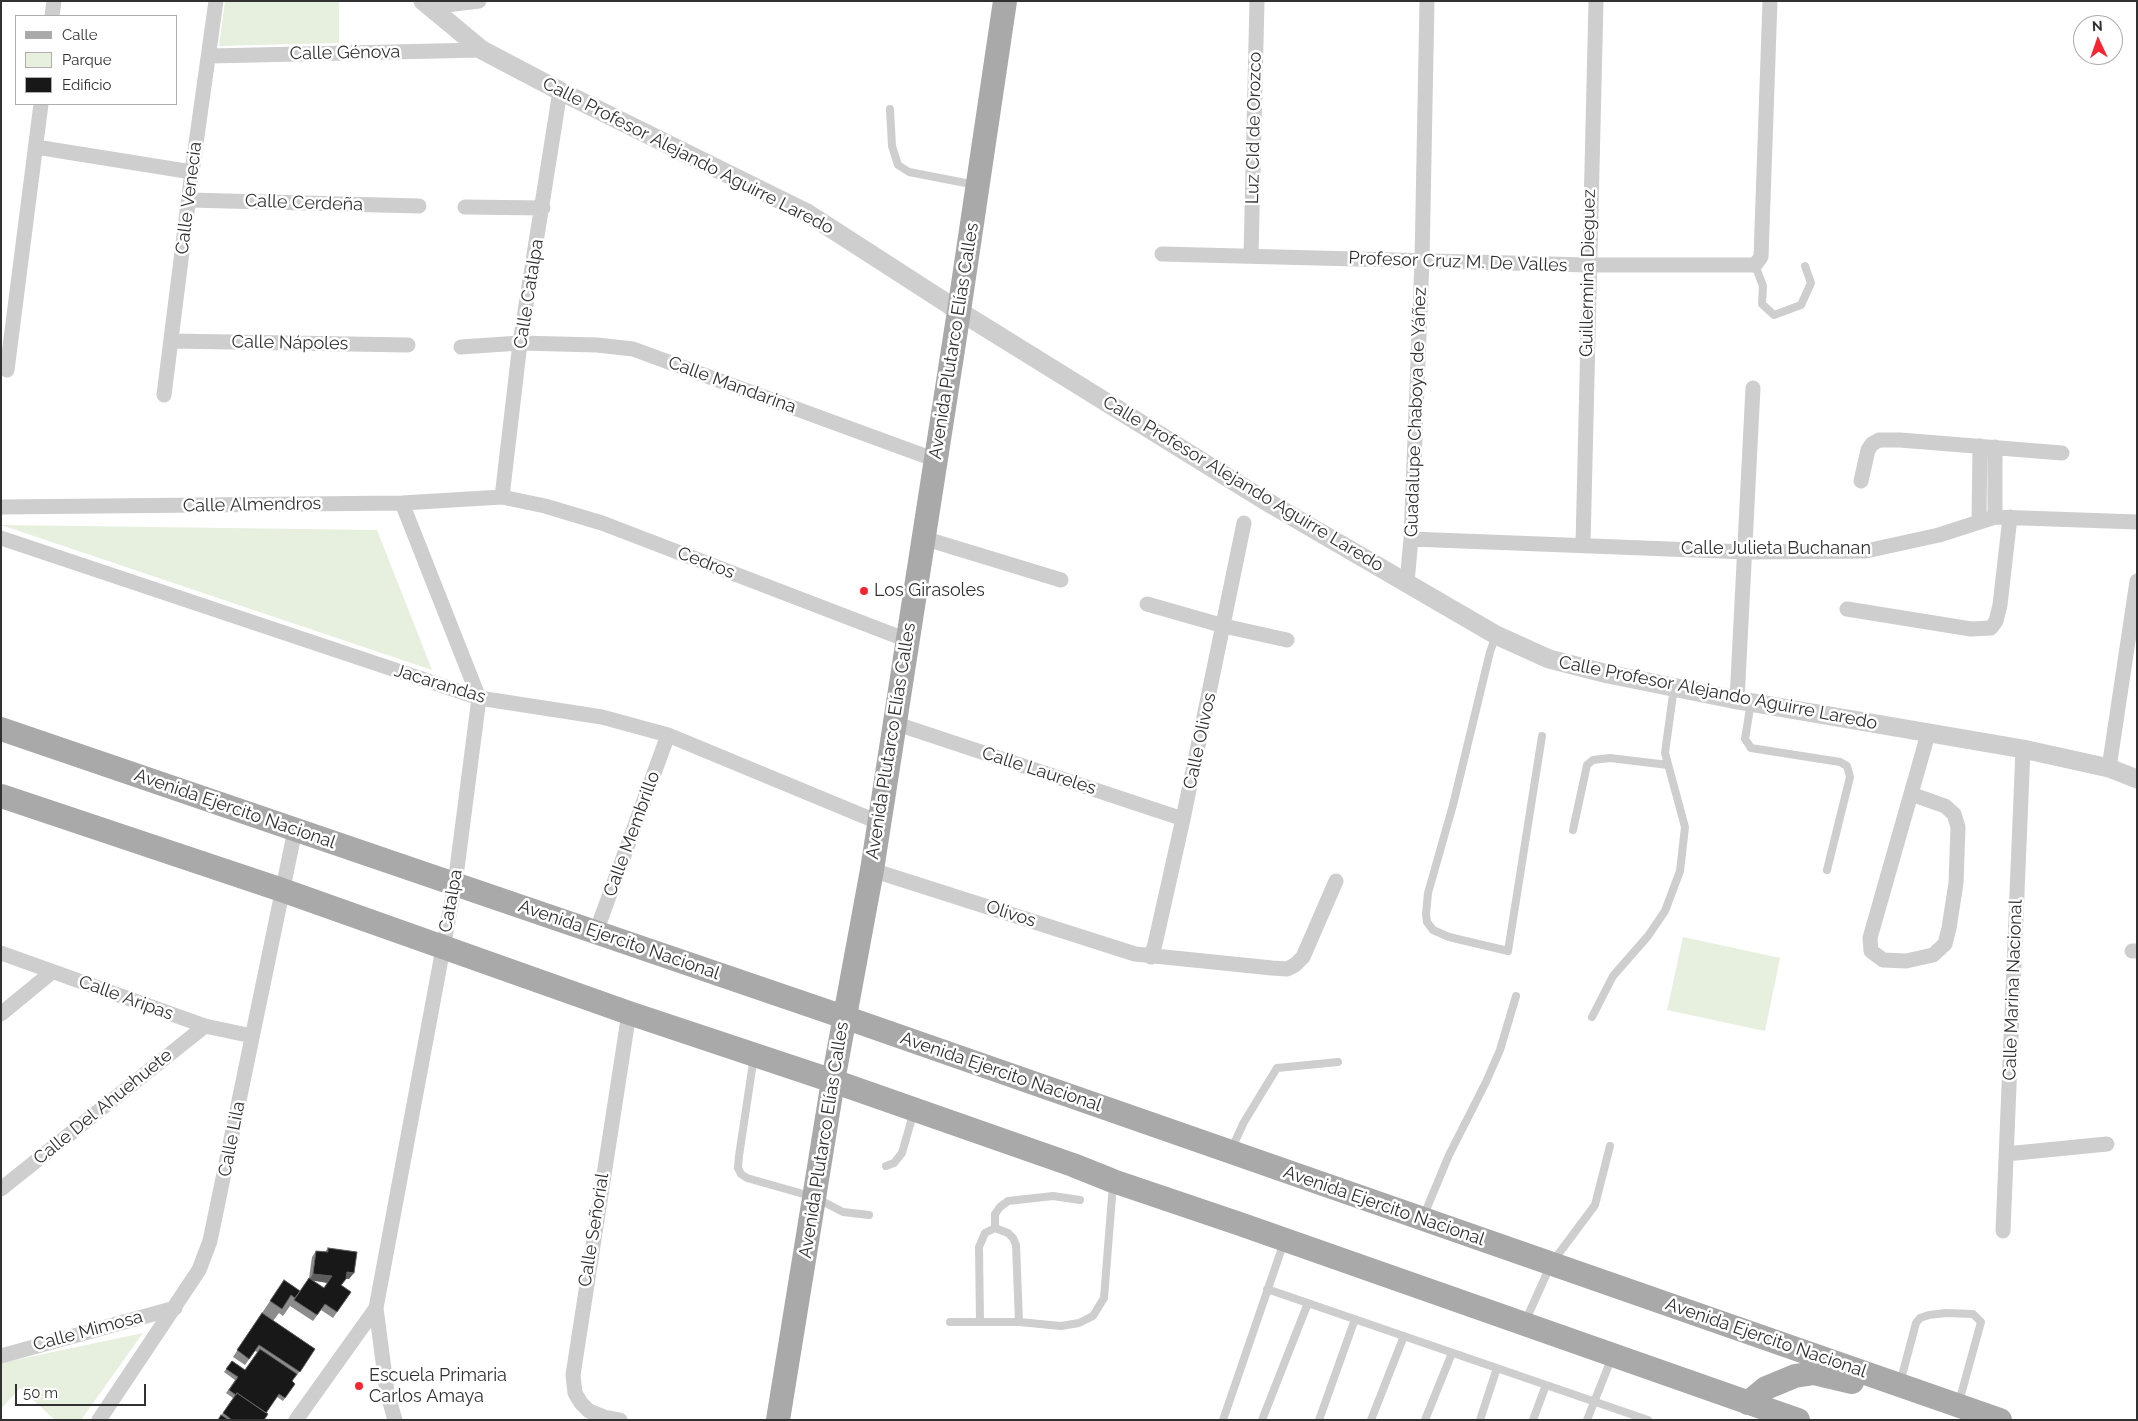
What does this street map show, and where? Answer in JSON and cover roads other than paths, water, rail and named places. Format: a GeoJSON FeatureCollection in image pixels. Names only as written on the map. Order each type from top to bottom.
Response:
{"type":"FeatureCollection","features":[{"type":"Feature","properties":{"kind":"main road","name":"Avenida Plutarco Elías Calles"},"geometry":{"type":"LineString","coordinates":[[778,1420],[833,1081],[872,870],[1005,1]]}},
{"type":"Feature","properties":{"kind":"main road","name":"Avenida Ejercito Nacional"},"geometry":{"type":"LineString","coordinates":[[1,729],[596,932],[2000,1420]]}},
{"type":"Feature","properties":{"kind":"main road"},"geometry":{"type":"LineString","coordinates":[[1,796],[282,890],[629,1013],[914,1109],[1113,1181],[1798,1420]]}},
{"type":"Feature","properties":{"kind":"main road"},"geometry":{"type":"LineString","coordinates":[[1748,1403],[1766,1388],[1795,1376],[1814,1373],[1859,1384],[1866,1382],[1872,1375]]}},
{"type":"Feature","properties":{"kind":"street"},"geometry":{"type":"LineString","coordinates":[[52,15],[54,1]]}},
{"type":"Feature","properties":{"kind":"street","name":"Calle Venecia"},"geometry":{"type":"LineString","coordinates":[[164,395],[216,1]]}},
{"type":"Feature","properties":{"kind":"street"},"geometry":{"type":"LineString","coordinates":[[427,4],[479,1]]}},
{"type":"Feature","properties":{"kind":"street","name":"Luz CId de Orozco"},"geometry":{"type":"LineString","coordinates":[[1251,255],[1257,1]]}},
{"type":"Feature","properties":{"kind":"street","name":"Guadalupe Chaboya de Yáñez"},"geometry":{"type":"LineString","coordinates":[[1407,582],[1411,539],[1422,261],[1427,1]]}},
{"type":"Feature","properties":{"kind":"street","name":"Guillermina Dieguez"},"geometry":{"type":"LineString","coordinates":[[1583,544],[1588,265],[1596,1]]}},
{"type":"Feature","properties":{"kind":"street"},"geometry":{"type":"LineString","coordinates":[[1755,265],[1761,257],[1770,1]]}},
{"type":"Feature","properties":{"kind":"street","name":"Calle Profesor Alejando Aguirre Laredo"},"geometry":{"type":"LineString","coordinates":[[427,4],[482,50],[560,91],[807,213],[959,311],[1264,500],[1496,635],[1549,659],[1608,674],[1744,701],[2023,749],[2109,768],[2137,779]]}},
{"type":"Feature","properties":{"kind":"street","name":"Calle Génova"},"geometry":{"type":"LineString","coordinates":[[209,56],[482,50]]}},
{"type":"Feature","properties":{"kind":"street","name":"Calle Catalpa"},"geometry":{"type":"LineString","coordinates":[[502,497],[520,342],[543,208],[560,91]]}},
{"type":"Feature","properties":{"kind":"street"},"geometry":{"type":"LineString","coordinates":[[7,370],[7,327],[36,147],[41,105]]}},
{"type":"Feature","properties":{"kind":"street"},"geometry":{"type":"LineString","coordinates":[[36,147],[192,172]]}},
{"type":"Feature","properties":{"kind":"street","name":"Calle Cerdeña"},"geometry":{"type":"LineString","coordinates":[[190,200],[419,206]]}},
{"type":"Feature","properties":{"kind":"street"},"geometry":{"type":"LineString","coordinates":[[465,207],[543,208]]}},
{"type":"Feature","properties":{"kind":"street","name":"Profesor Cruz M. De Valles"},"geometry":{"type":"LineString","coordinates":[[1162,254],[1588,265],[1755,265]]}},
{"type":"Feature","properties":{"kind":"street","name":"Calle Nápoles"},"geometry":{"type":"LineString","coordinates":[[171,341],[408,345]]}},
{"type":"Feature","properties":{"kind":"street","name":"Calle Mandarina"},"geometry":{"type":"LineString","coordinates":[[461,347],[520,342],[597,345],[633,349],[936,460]]}},
{"type":"Feature","properties":{"kind":"street"},"geometry":{"type":"LineString","coordinates":[[1744,701],[1746,552],[1753,388]]}},
{"type":"Feature","properties":{"kind":"street"},"geometry":{"type":"LineString","coordinates":[[1861,481],[1868,450],[1872,444],[1879,440],[2062,452]]}},
{"type":"Feature","properties":{"kind":"street"},"geometry":{"type":"LineString","coordinates":[[1847,609],[1970,629],[1991,628],[1996,621],[2000,605],[2002,517],[1987,447]]}},
{"type":"Feature","properties":{"kind":"street"},"geometry":{"type":"LineString","coordinates":[[1979,521],[1987,447]]}},
{"type":"Feature","properties":{"kind":"street","name":"Calle Almendros"},"geometry":{"type":"LineString","coordinates":[[1,507],[402,504],[502,497]]}},
{"type":"Feature","properties":{"kind":"street","name":"Cedros"},"geometry":{"type":"LineString","coordinates":[[502,497],[545,506],[602,523],[907,640]]}},
{"type":"Feature","properties":{"kind":"street","name":"Catalpa"},"geometry":{"type":"LineString","coordinates":[[376,1308],[455,884],[479,698],[402,504]]}},
{"type":"Feature","properties":{"kind":"street","name":"Calle Julieta Buchanan"},"geometry":{"type":"LineString","coordinates":[[1411,539],[1583,544],[1746,552],[1866,551],[1939,535],[1979,521],[2002,517],[2137,522]]}},
{"type":"Feature","properties":{"kind":"street","name":"Calle Olivos"},"geometry":{"type":"LineString","coordinates":[[1151,957],[1183,819],[1244,523]]}},
{"type":"Feature","properties":{"kind":"street","name":"Jacarandas"},"geometry":{"type":"LineString","coordinates":[[1,538],[479,698],[602,717],[668,735],[878,822]]}},
{"type":"Feature","properties":{"kind":"street"},"geometry":{"type":"LineString","coordinates":[[923,538],[1062,580]]}},
{"type":"Feature","properties":{"kind":"street"},"geometry":{"type":"LineString","coordinates":[[2109,768],[2132,658],[2137,581]]}},
{"type":"Feature","properties":{"kind":"street"},"geometry":{"type":"LineString","coordinates":[[1147,604],[1224,626],[1287,640]]}},
{"type":"Feature","properties":{"kind":"street","name":"Calle Laureles"},"geometry":{"type":"LineString","coordinates":[[894,723],[1183,819]]}},
{"type":"Feature","properties":{"kind":"street"},"geometry":{"type":"LineString","coordinates":[[1911,794],[1945,806],[1954,814],[1958,827],[1956,883],[1949,928],[1945,944],[1933,956],[1906,961],[1883,960],[1871,951],[1870,938],[1928,734]]}},
{"type":"Feature","properties":{"kind":"street","name":"Calle Membrillo"},"geometry":{"type":"LineString","coordinates":[[596,932],[668,735]]}},
{"type":"Feature","properties":{"kind":"street","name":"Calle Marina Nacional"},"geometry":{"type":"LineString","coordinates":[[2003,1231],[2023,749]]}},
{"type":"Feature","properties":{"kind":"street","name":"Calle Lila"},"geometry":{"type":"LineString","coordinates":[[99,1420],[199,1270],[210,1241],[295,830]]}},
{"type":"Feature","properties":{"kind":"street","name":"Olivos"},"geometry":{"type":"LineString","coordinates":[[872,870],[1135,954],[1287,969],[1296,965],[1303,957],[1336,881]]}},
{"type":"Feature","properties":{"kind":"street","name":"Calle Aripas"},"geometry":{"type":"LineString","coordinates":[[1,953],[205,1026],[252,1036]]}},
{"type":"Feature","properties":{"kind":"street"},"geometry":{"type":"LineString","coordinates":[[1,1014],[52,972]]}},
{"type":"Feature","properties":{"kind":"street","name":"Calle Señorial"},"geometry":{"type":"LineString","coordinates":[[620,1420],[604,1417],[589,1411],[575,1393],[572,1375],[629,1013]]}},
{"type":"Feature","properties":{"kind":"street","name":"Calle Del Ahuehuete"},"geometry":{"type":"LineString","coordinates":[[1,1189],[205,1026]]}},
{"type":"Feature","properties":{"kind":"street"},"geometry":{"type":"LineString","coordinates":[[2006,1154],[2107,1144]]}},
{"type":"Feature","properties":{"kind":"street","name":"Calle Mimosa"},"geometry":{"type":"LineString","coordinates":[[1,1356],[175,1308]]}},
{"type":"Feature","properties":{"kind":"street"},"geometry":{"type":"LineString","coordinates":[[296,1420],[376,1308]]}},
{"type":"Feature","properties":{"kind":"street"},"geometry":{"type":"LineString","coordinates":[[376,1308],[388,1392],[395,1420]]}},
{"type":"Feature","properties":{"kind":"lane"},"geometry":{"type":"LineString","coordinates":[[890,109],[892,146],[898,164],[909,172],[978,186]]}},
{"type":"Feature","properties":{"kind":"lane"},"geometry":{"type":"LineString","coordinates":[[1755,265],[1763,286],[1762,304],[1774,315],[1801,305],[1811,283],[1805,266]]}},
{"type":"Feature","properties":{"kind":"lane"},"geometry":{"type":"LineString","coordinates":[[1496,635],[1490,652],[1453,805],[1428,893],[1427,922],[1433,930],[1449,937],[1508,951],[1542,736]]}},
{"type":"Feature","properties":{"kind":"lane"},"geometry":{"type":"LineString","coordinates":[[1592,1017],[1613,976],[1648,936],[1665,911],[1680,871],[1685,826],[1665,754],[1674,687]]}},
{"type":"Feature","properties":{"kind":"lane"},"geometry":{"type":"LineString","coordinates":[[1744,701],[1745,739],[1751,748],[1840,762],[1847,766],[1850,777],[1827,870]]}},
{"type":"Feature","properties":{"kind":"lane"},"geometry":{"type":"LineString","coordinates":[[1573,830],[1586,765],[1593,760],[1610,758],[1668,765]]}},
{"type":"Feature","properties":{"kind":"lane"},"geometry":{"type":"LineString","coordinates":[[1422,1219],[1449,1155],[1500,1050],[1516,996]]}},
{"type":"Feature","properties":{"kind":"lane"},"geometry":{"type":"LineString","coordinates":[[754,1054],[738,1168],[741,1174],[747,1178],[814,1196],[843,1212],[869,1216]]}},
{"type":"Feature","properties":{"kind":"lane"},"geometry":{"type":"LineString","coordinates":[[1230,1152],[1244,1122],[1277,1068],[1338,1062]]}},
{"type":"Feature","properties":{"kind":"lane"},"geometry":{"type":"LineString","coordinates":[[886,1166],[894,1163],[902,1153],[914,1109]]}},
{"type":"Feature","properties":{"kind":"lane"},"geometry":{"type":"LineString","coordinates":[[1525,1324],[1551,1264],[1595,1205],[1610,1146]]}},
{"type":"Feature","properties":{"kind":"lane"},"geometry":{"type":"LineString","coordinates":[[950,1322],[1019,1322],[1061,1326],[1080,1323],[1093,1316],[1104,1298],[1113,1181]]}},
{"type":"Feature","properties":{"kind":"lane"},"geometry":{"type":"LineString","coordinates":[[995,1228],[995,1214],[1008,1201],[1053,1196],[1080,1200]]}},
{"type":"Feature","properties":{"kind":"lane"},"geometry":{"type":"LineString","coordinates":[[980,1322],[978,1247],[985,1233],[995,1228],[1008,1233],[1016,1245],[1019,1322]]}},
{"type":"Feature","properties":{"kind":"lane"},"geometry":{"type":"LineString","coordinates":[[1223,1420],[1285,1240]]}},
{"type":"Feature","properties":{"kind":"lane"},"geometry":{"type":"LineString","coordinates":[[1267,1289],[1648,1420]]}},
{"type":"Feature","properties":{"kind":"lane"},"geometry":{"type":"LineString","coordinates":[[1262,1420],[1308,1303]]}},
{"type":"Feature","properties":{"kind":"lane"},"geometry":{"type":"LineString","coordinates":[[1900,1384],[1916,1323],[1920,1318],[1938,1314],[1973,1314],[1981,1322],[1958,1405]]}},
{"type":"Feature","properties":{"kind":"lane"},"geometry":{"type":"LineString","coordinates":[[1320,1420],[1354,1319]]}},
{"type":"Feature","properties":{"kind":"lane"},"geometry":{"type":"LineString","coordinates":[[1371,1420],[1404,1336]]}},
{"type":"Feature","properties":{"kind":"lane"},"geometry":{"type":"LineString","coordinates":[[1426,1420],[1452,1353]]}},
{"type":"Feature","properties":{"kind":"lane"},"geometry":{"type":"LineString","coordinates":[[1587,1420],[1613,1355]]}},
{"type":"Feature","properties":{"kind":"lane"},"geometry":{"type":"LineString","coordinates":[[1480,1420],[1497,1368]]}},
{"type":"Feature","properties":{"kind":"lane"},"geometry":{"type":"LineString","coordinates":[[1532,1420],[1546,1385]]}},
{"type":"Feature","properties":{"kind":"place","name":"Los Girasoles"},"geometry":{"type":"Point","coordinates":[864,591]}},
{"type":"Feature","properties":{"kind":"place","name":"Escuela Primaria Carlos Amaya"},"geometry":{"type":"Point","coordinates":[359,1386]}}]}
